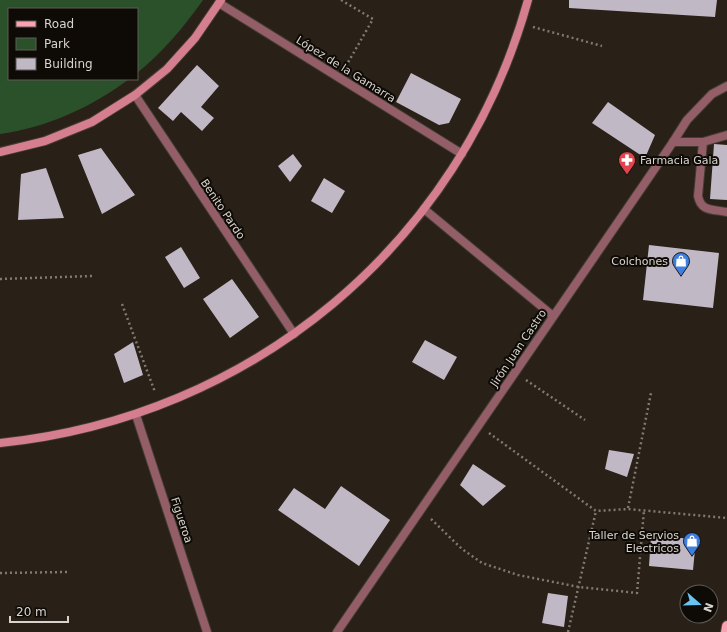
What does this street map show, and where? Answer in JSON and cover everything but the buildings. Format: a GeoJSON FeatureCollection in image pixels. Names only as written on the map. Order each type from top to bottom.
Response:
{"type":"FeatureCollection","features":[{"type":"Feature","properties":{"kind":"main road"},"geometry":{"type":"LineString","coordinates":[[726,632],[727,626]]}},
{"type":"Feature","properties":{"kind":"street"},"geometry":{"type":"LineString","coordinates":[[0,443],[60,434],[98,426],[161,406],[196,391],[262,355],[294,334],[330,307],[364,277],[395,244],[424,209],[462,154],[496,90],[528,0]]}},
{"type":"Feature","properties":{"kind":"street","name":"López de la Gamarra"},"geometry":{"type":"LineString","coordinates":[[220,2],[462,154]]}},
{"type":"Feature","properties":{"kind":"street"},"geometry":{"type":"LineString","coordinates":[[0,152],[45,141],[92,122],[135,95],[167,69],[195,38],[220,2]]}},
{"type":"Feature","properties":{"kind":"street","name":"Jirón Juan Castro"},"geometry":{"type":"LineString","coordinates":[[337,632],[687,120],[712,94],[727,86]]}},
{"type":"Feature","properties":{"kind":"street","name":"Benito Pardo"},"geometry":{"type":"LineString","coordinates":[[135,95],[294,334]]}},
{"type":"Feature","properties":{"kind":"street"},"geometry":{"type":"LineString","coordinates":[[673,142],[703,142],[727,135]]}},
{"type":"Feature","properties":{"kind":"street"},"geometry":{"type":"LineString","coordinates":[[703,142],[698,196],[700,202],[704,208],[727,212]]}},
{"type":"Feature","properties":{"kind":"street"},"geometry":{"type":"LineString","coordinates":[[424,209],[553,316]]}},
{"type":"Feature","properties":{"kind":"street","name":"Figueroa"},"geometry":{"type":"LineString","coordinates":[[136,414],[207,632]]}},
{"type":"Feature","properties":{"kind":"path"},"geometry":{"type":"LineString","coordinates":[[339,78],[373,19],[341,0]]}},
{"type":"Feature","properties":{"kind":"path"},"geometry":{"type":"LineString","coordinates":[[521,23],[602,46]]}},
{"type":"Feature","properties":{"kind":"path"},"geometry":{"type":"LineString","coordinates":[[0,279],[93,276]]}},
{"type":"Feature","properties":{"kind":"path"},"geometry":{"type":"LineString","coordinates":[[122,304],[161,406]]}},
{"type":"Feature","properties":{"kind":"path"},"geometry":{"type":"LineString","coordinates":[[515,372],[585,420]]}},
{"type":"Feature","properties":{"kind":"path"},"geometry":{"type":"LineString","coordinates":[[628,509],[651,393]]}},
{"type":"Feature","properties":{"kind":"path"},"geometry":{"type":"LineString","coordinates":[[478,425],[596,512],[628,509],[727,518]]}},
{"type":"Feature","properties":{"kind":"path"},"geometry":{"type":"LineString","coordinates":[[421,509],[462,549],[482,563],[518,575],[579,587],[637,593],[644,510]]}},
{"type":"Feature","properties":{"kind":"path"},"geometry":{"type":"LineString","coordinates":[[568,632],[596,512]]}},
{"type":"Feature","properties":{"kind":"path"},"geometry":{"type":"LineString","coordinates":[[0,573],[68,572]]}},
{"type":"Feature","properties":{"kind":"green space"},"geometry":{"type":"Polygon","coordinates":[[[0,0],[203,0],[173,39],[156,57],[138,72],[138,8],[8,8],[8,80],[128,80],[100,99],[68,115],[34,127],[0,134],[0,0]]]}},
{"type":"Feature","properties":{"kind":"place","name":"Farmacia Gala"},"geometry":{"type":"Point","coordinates":[627,175]}},
{"type":"Feature","properties":{"kind":"place","name":"Colchones"},"geometry":{"type":"Point","coordinates":[681,276]}},
{"type":"Feature","properties":{"kind":"place","name":"Taller de Servios Electricos"},"geometry":{"type":"Point","coordinates":[692,556]}}]}
